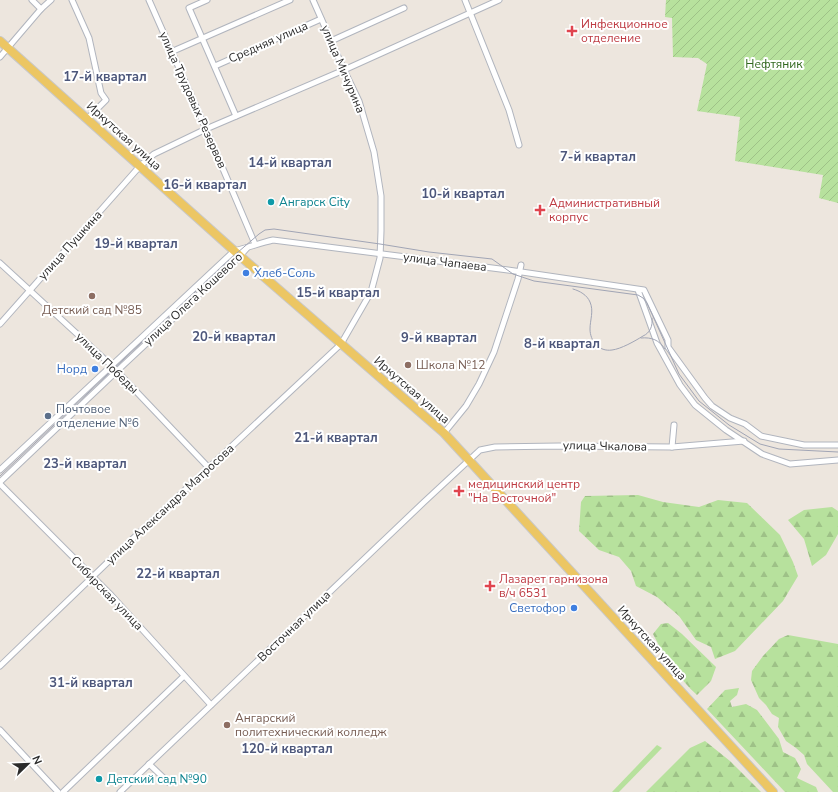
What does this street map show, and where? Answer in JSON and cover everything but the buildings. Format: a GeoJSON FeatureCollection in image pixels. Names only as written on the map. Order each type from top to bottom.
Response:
{"type":"FeatureCollection","features":[{"type":"Feature","properties":{"kind":"main road","name":"Иркутская улица"},"geometry":{"type":"LineString","coordinates":[[0,41],[237,254],[444,434],[470,460],[583,586],[773,792]]}},
{"type":"Feature","properties":{"kind":"street"},"geometry":{"type":"LineString","coordinates":[[32,0],[41,9]]}},
{"type":"Feature","properties":{"kind":"street"},"geometry":{"type":"LineString","coordinates":[[0,57],[41,9],[51,0]]}},
{"type":"Feature","properties":{"kind":"street"},"geometry":{"type":"LineString","coordinates":[[72,0],[89,38],[101,93],[106,100],[87,118]]}},
{"type":"Feature","properties":{"kind":"street","name":"улица Трудовых Резервов"},"geometry":{"type":"LineString","coordinates":[[149,0],[255,244]]}},
{"type":"Feature","properties":{"kind":"street"},"geometry":{"type":"LineString","coordinates":[[207,0],[189,8],[236,116]]}},
{"type":"Feature","properties":{"kind":"street"},"geometry":{"type":"LineString","coordinates":[[171,52],[290,0]]}},
{"type":"Feature","properties":{"kind":"street","name":"улица Мичурина"},"geometry":{"type":"LineString","coordinates":[[313,0],[359,101],[374,152],[381,196],[380,253],[371,292],[341,344]]}},
{"type":"Feature","properties":{"kind":"street"},"geometry":{"type":"LineString","coordinates":[[465,0],[509,110],[520,145]]}},
{"type":"Feature","properties":{"kind":"street","name":"улица Пушкина"},"geometry":{"type":"LineString","coordinates":[[0,324],[140,166],[154,154],[206,129],[344,70],[499,0]]}},
{"type":"Feature","properties":{"kind":"street"},"geometry":{"type":"LineString","coordinates":[[331,41],[404,8]]}},
{"type":"Feature","properties":{"kind":"street","name":"Средняя улица"},"geometry":{"type":"LineString","coordinates":[[215,66],[321,19]]}},
{"type":"Feature","properties":{"kind":"street","name":"улица Чапаева"},"geometry":{"type":"LineString","coordinates":[[247,248],[255,244],[273,240],[520,272],[641,290]]}},
{"type":"Feature","properties":{"kind":"street","name":"улица Олега Кошевого"},"geometry":{"type":"LineString","coordinates":[[0,470],[112,366],[237,254],[247,248]]}},
{"type":"Feature","properties":{"kind":"street","name":"улица Олега Кошевого"},"geometry":{"type":"LineString","coordinates":[[0,483],[237,254],[247,248]]}},
{"type":"Feature","properties":{"kind":"street","name":"улица Победы"},"geometry":{"type":"LineString","coordinates":[[0,263],[112,366],[209,468]]}},
{"type":"Feature","properties":{"kind":"street"},"geometry":{"type":"LineString","coordinates":[[444,434],[466,406],[479,384],[494,352],[521,266]]}},
{"type":"Feature","properties":{"kind":"street"},"geometry":{"type":"LineString","coordinates":[[641,290],[657,343],[680,385],[694,405],[726,430],[762,454],[790,464],[838,460]]}},
{"type":"Feature","properties":{"kind":"street"},"geometry":{"type":"LineString","coordinates":[[641,290],[668,340],[668,347],[704,398],[712,406],[730,418],[745,424],[761,436],[804,445],[838,445]]}},
{"type":"Feature","properties":{"kind":"street","name":"улица Александра Матросова"},"geometry":{"type":"LineString","coordinates":[[0,666],[92,576],[341,344]]}},
{"type":"Feature","properties":{"kind":"street"},"geometry":{"type":"LineString","coordinates":[[672,447],[674,426]]}},
{"type":"Feature","properties":{"kind":"street","name":"улица Чкалова"},"geometry":{"type":"LineString","coordinates":[[470,460],[480,450],[495,447],[672,447],[744,441]]}},
{"type":"Feature","properties":{"kind":"street","name":"Восточная улица"},"geometry":{"type":"LineString","coordinates":[[120,792],[470,460]]}},
{"type":"Feature","properties":{"kind":"street","name":"Сибирская улица"},"geometry":{"type":"LineString","coordinates":[[0,483],[92,576],[211,706]]}},
{"type":"Feature","properties":{"kind":"street"},"geometry":{"type":"LineString","coordinates":[[63,792],[184,676]]}},
{"type":"Feature","properties":{"kind":"street"},"geometry":{"type":"LineString","coordinates":[[0,730],[58,792]]}},
{"type":"Feature","properties":{"kind":"street"},"geometry":{"type":"LineString","coordinates":[[149,764],[168,782]]}},
{"type":"Feature","properties":{"kind":"green space","name":"Нефтяник"},"geometry":{"type":"Polygon","coordinates":[[[666,0],[838,0],[838,203],[819,198],[823,175],[735,161],[740,117],[697,111],[707,64],[698,58],[673,57],[672,18],[665,17],[666,0]]]}},
{"type":"Feature","properties":{"kind":"green space"},"geometry":{"type":"Polygon","coordinates":[[[638,495],[663,502],[699,507],[718,500],[747,503],[780,535],[798,576],[783,601],[735,651],[715,659],[711,647],[696,640],[679,616],[657,597],[636,586],[631,571],[619,557],[599,550],[579,531],[581,502],[585,496],[638,495]]]}},
{"type":"Feature","properties":{"kind":"green space"},"geometry":{"type":"Polygon","coordinates":[[[832,507],[838,511],[838,534],[826,555],[812,566],[804,539],[788,520],[804,510],[832,507]]]}},
{"type":"Feature","properties":{"kind":"green space"},"geometry":{"type":"Polygon","coordinates":[[[668,623],[682,634],[716,667],[711,681],[697,695],[684,682],[672,666],[653,634],[661,624],[668,623]]]}},
{"type":"Feature","properties":{"kind":"green space"},"geometry":{"type":"Polygon","coordinates":[[[788,635],[838,644],[838,792],[833,792],[807,764],[804,755],[786,741],[778,727],[779,718],[772,714],[759,698],[751,680],[752,671],[763,656],[779,639],[788,635]]]}},
{"type":"Feature","properties":{"kind":"green space"},"geometry":{"type":"Polygon","coordinates":[[[739,688],[737,695],[730,701],[732,707],[746,704],[757,710],[779,739],[783,752],[795,758],[801,769],[797,778],[816,787],[818,792],[785,792],[707,709],[725,690],[739,688]]]}},
{"type":"Feature","properties":{"kind":"green space"},"geometry":{"type":"Polygon","coordinates":[[[705,741],[730,761],[761,792],[646,792],[690,748],[705,741]]]}},
{"type":"Feature","properties":{"kind":"green space"},"geometry":{"type":"Polygon","coordinates":[[[657,745],[662,748],[619,792],[612,792],[657,745]]]}},
{"type":"Feature","properties":{"kind":"tram line"},"geometry":{"type":"LineString","coordinates":[[0,476],[230,259],[259,234],[265,230],[274,229],[429,252],[492,259],[513,274],[534,281],[638,295],[647,303],[679,374],[699,401],[729,425],[760,444],[779,449],[838,452]]}},
{"type":"Feature","properties":{"kind":"tram line"},"geometry":{"type":"LineString","coordinates":[[573,289],[587,297],[590,302],[592,312],[590,333],[596,345],[603,349],[612,350],[620,348],[645,335],[650,329],[652,318]]}},
{"type":"Feature","properties":{"kind":"tram line"},"geometry":{"type":"LineString","coordinates":[[641,338],[655,340],[665,349]]}},
{"type":"Feature","properties":{"kind":"place","name":"Инфекционное отделение"},"geometry":{"type":"Point","coordinates":[572,31]}},
{"type":"Feature","properties":{"kind":"place","name":"Ангарск City"},"geometry":{"type":"Point","coordinates":[271,202]}},
{"type":"Feature","properties":{"kind":"place","name":"Административный корпус"},"geometry":{"type":"Point","coordinates":[540,210]}},
{"type":"Feature","properties":{"kind":"place","name":"Хлеб-Соль"},"geometry":{"type":"Point","coordinates":[246,273]}},
{"type":"Feature","properties":{"kind":"place","name":"Детский сад №85"},"geometry":{"type":"Point","coordinates":[92,296]}},
{"type":"Feature","properties":{"kind":"place","name":"Школа №12"},"geometry":{"type":"Point","coordinates":[408,365]}},
{"type":"Feature","properties":{"kind":"place","name":"Норд"},"geometry":{"type":"Point","coordinates":[95,369]}},
{"type":"Feature","properties":{"kind":"place","name":"Почтовое отделение №6"},"geometry":{"type":"Point","coordinates":[48,416]}},
{"type":"Feature","properties":{"kind":"place","name":"медицинский центр \"На Восточной\""},"geometry":{"type":"Point","coordinates":[459,491]}},
{"type":"Feature","properties":{"kind":"place","name":"Лазарет гарнизона в/ч 6531"},"geometry":{"type":"Point","coordinates":[490,586]}},
{"type":"Feature","properties":{"kind":"place","name":"Светофор"},"geometry":{"type":"Point","coordinates":[574,608]}},
{"type":"Feature","properties":{"kind":"place","name":"Ангарский политехнический колледж"},"geometry":{"type":"Point","coordinates":[227,725]}},
{"type":"Feature","properties":{"kind":"place","name":"Детский сад №90"},"geometry":{"type":"Point","coordinates":[99,779]}},
{"type":"Feature","properties":{"kind":"district","name":"17-й квартал"},"geometry":{"type":"Point","coordinates":[105,77]}},
{"type":"Feature","properties":{"kind":"district","name":"7-й квартал"},"geometry":{"type":"Point","coordinates":[598,157]}},
{"type":"Feature","properties":{"kind":"district","name":"14-й квартал"},"geometry":{"type":"Point","coordinates":[290,163]}},
{"type":"Feature","properties":{"kind":"district","name":"16-й квартал"},"geometry":{"type":"Point","coordinates":[205,185]}},
{"type":"Feature","properties":{"kind":"district","name":"10-й квартал"},"geometry":{"type":"Point","coordinates":[463,194]}},
{"type":"Feature","properties":{"kind":"district","name":"19-й квартал"},"geometry":{"type":"Point","coordinates":[136,244]}},
{"type":"Feature","properties":{"kind":"district","name":"15-й квартал"},"geometry":{"type":"Point","coordinates":[338,293]}},
{"type":"Feature","properties":{"kind":"district","name":"20-й квартал"},"geometry":{"type":"Point","coordinates":[234,337]}},
{"type":"Feature","properties":{"kind":"district","name":"9-й квартал"},"geometry":{"type":"Point","coordinates":[439,338]}},
{"type":"Feature","properties":{"kind":"district","name":"8-й квартал"},"geometry":{"type":"Point","coordinates":[562,344]}},
{"type":"Feature","properties":{"kind":"district","name":"21-й квартал"},"geometry":{"type":"Point","coordinates":[336,438]}},
{"type":"Feature","properties":{"kind":"district","name":"23-й квартал"},"geometry":{"type":"Point","coordinates":[85,464]}},
{"type":"Feature","properties":{"kind":"district","name":"22-й квартал"},"geometry":{"type":"Point","coordinates":[178,574]}},
{"type":"Feature","properties":{"kind":"district","name":"31-й квартал"},"geometry":{"type":"Point","coordinates":[91,683]}},
{"type":"Feature","properties":{"kind":"district","name":"120-й квартал"},"geometry":{"type":"Point","coordinates":[287,749]}}]}
